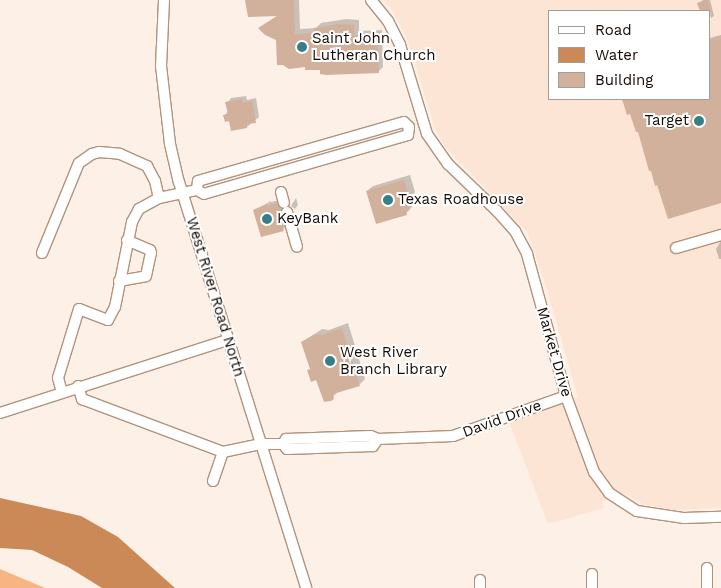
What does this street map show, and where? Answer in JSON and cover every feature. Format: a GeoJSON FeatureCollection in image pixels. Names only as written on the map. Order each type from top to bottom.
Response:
{"type":"FeatureCollection","features":[{"type":"Feature","properties":{"kind":"street","name":"West River Road North"},"geometry":{"type":"LineString","coordinates":[[164,0],[161,66],[170,144],[182,193],[306,588]]}},
{"type":"Feature","properties":{"kind":"street","name":"Market Drive"},"geometry":{"type":"LineString","coordinates":[[371,0],[388,21],[400,45],[427,134],[448,164],[515,231],[527,254],[566,396],[594,472],[618,499],[631,508],[649,514],[684,518],[721,517]]}},
{"type":"Feature","properties":{"kind":"street"},"geometry":{"type":"LineString","coordinates":[[62,392],[58,378],[79,309],[108,320],[115,307],[132,222],[139,209],[158,198],[197,190],[204,194],[390,140],[408,134],[409,127],[423,123]]}},
{"type":"Feature","properties":{"kind":"street"},"geometry":{"type":"LineString","coordinates":[[42,253],[79,163],[92,154],[99,152],[120,154],[147,166],[155,181],[158,198]]}},
{"type":"Feature","properties":{"kind":"street"},"geometry":{"type":"LineString","coordinates":[[281,192],[297,247]]}},
{"type":"Feature","properties":{"kind":"street"},"geometry":{"type":"LineString","coordinates":[[676,248],[721,235]]}},
{"type":"Feature","properties":{"kind":"street"},"geometry":{"type":"LineString","coordinates":[[120,282],[146,276],[151,253],[150,250],[127,240]]}},
{"type":"Feature","properties":{"kind":"street"},"geometry":{"type":"LineString","coordinates":[[0,413],[78,386],[228,340]]}},
{"type":"Feature","properties":{"kind":"street"},"geometry":{"type":"LineString","coordinates":[[78,386],[82,399],[223,452],[212,481]]}},
{"type":"Feature","properties":{"kind":"street","name":"David Drive"},"geometry":{"type":"LineString","coordinates":[[223,452],[260,444],[283,444],[286,439],[372,436],[378,439],[463,434],[566,396]]}},
{"type":"Feature","properties":{"kind":"street"},"geometry":{"type":"LineString","coordinates":[[706,588],[707,568]]}},
{"type":"Feature","properties":{"kind":"street"},"geometry":{"type":"LineString","coordinates":[[592,574],[592,588]]}},
{"type":"Feature","properties":{"kind":"shaded area"},"geometry":{"type":"Polygon","coordinates":[[[383,0],[721,0],[721,508],[674,510],[644,505],[625,494],[602,501],[604,508],[548,524],[509,422],[578,397],[545,283],[527,232],[445,147],[435,129],[408,41],[392,10],[383,0]]]}},
{"type":"Feature","properties":{"kind":"shaded area"},"geometry":{"type":"Polygon","coordinates":[[[0,569],[45,588],[0,588],[0,569]]]}},
{"type":"Feature","properties":{"kind":"water"},"geometry":{"type":"Polygon","coordinates":[[[0,498],[81,516],[118,537],[175,588],[102,588],[68,567],[32,550],[0,548],[0,498]]]}},
{"type":"Feature","properties":{"kind":"building"},"geometry":{"type":"Polygon","coordinates":[[[245,0],[294,0],[295,34],[314,33],[314,28],[339,24],[354,25],[354,36],[377,35],[379,73],[326,75],[320,74],[320,70],[305,70],[305,67],[289,69],[283,65],[277,65],[276,40],[265,35],[258,28],[277,16],[248,17],[245,0]]]}},
{"type":"Feature","properties":{"kind":"building"},"geometry":{"type":"Polygon","coordinates":[[[707,0],[710,10],[700,10],[697,3],[707,0]]]}},
{"type":"Feature","properties":{"kind":"building"},"geometry":{"type":"Polygon","coordinates":[[[721,38],[721,203],[668,219],[657,185],[655,186],[651,171],[649,171],[638,132],[636,132],[630,114],[627,115],[622,100],[711,100],[711,41],[721,38]]]}},
{"type":"Feature","properties":{"kind":"building"},"geometry":{"type":"Polygon","coordinates":[[[242,99],[243,103],[252,101],[256,123],[247,124],[247,128],[231,131],[229,121],[225,122],[223,115],[228,114],[225,102],[242,99]]]}},
{"type":"Feature","properties":{"kind":"building"},"geometry":{"type":"Polygon","coordinates":[[[404,180],[410,199],[407,200],[410,209],[406,211],[407,215],[376,224],[366,191],[404,180]]]}},
{"type":"Feature","properties":{"kind":"building"},"geometry":{"type":"Polygon","coordinates":[[[276,203],[281,209],[280,215],[284,231],[261,237],[253,210],[267,204],[267,206],[276,203]]]}},
{"type":"Feature","properties":{"kind":"building"},"geometry":{"type":"Polygon","coordinates":[[[342,328],[360,386],[333,394],[334,399],[324,402],[316,380],[311,382],[307,370],[310,369],[301,342],[315,334],[322,335],[342,328]]]}},
{"type":"Feature","properties":{"kind":"place","name":"Saint John Lutheran Church"},"geometry":{"type":"Point","coordinates":[302,47]}},
{"type":"Feature","properties":{"kind":"place","name":"Target"},"geometry":{"type":"Point","coordinates":[699,121]}},
{"type":"Feature","properties":{"kind":"place","name":"Texas Roadhouse"},"geometry":{"type":"Point","coordinates":[388,200]}},
{"type":"Feature","properties":{"kind":"place","name":"KeyBank"},"geometry":{"type":"Point","coordinates":[267,219]}},
{"type":"Feature","properties":{"kind":"place","name":"West River Branch Library"},"geometry":{"type":"Point","coordinates":[330,361]}}]}
